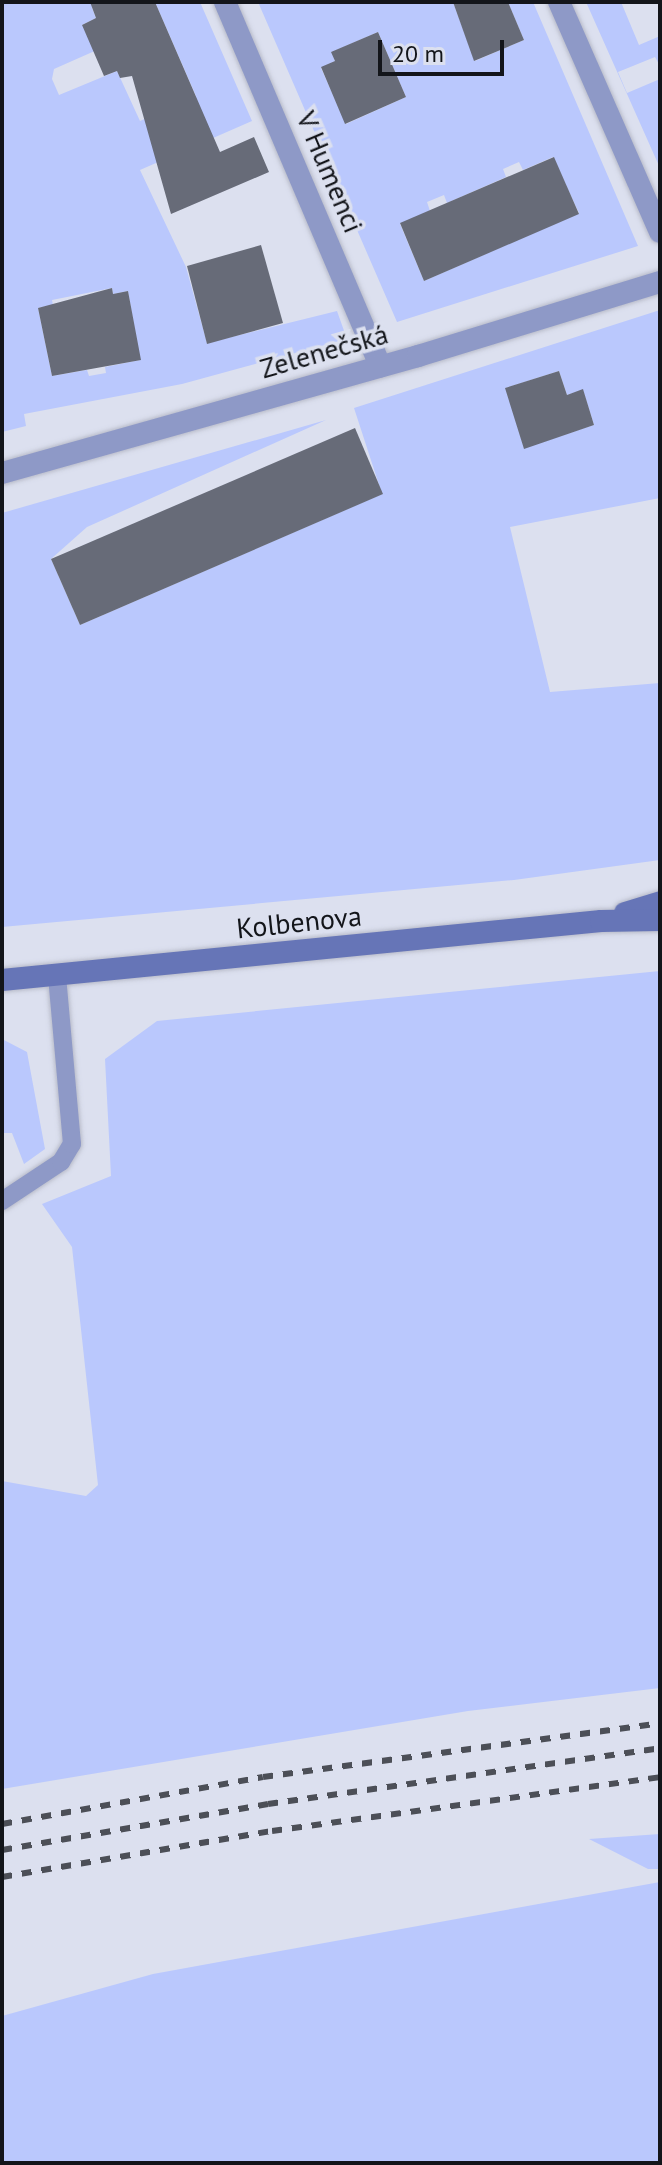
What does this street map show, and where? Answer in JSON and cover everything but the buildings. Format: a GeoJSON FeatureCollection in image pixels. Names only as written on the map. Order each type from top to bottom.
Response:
{"type":"FeatureCollection","features":[{"type":"Feature","properties":{"kind":"main road","name":"Kolbenova"},"geometry":{"type":"LineString","coordinates":[[601,921],[660,902]]}},
{"type":"Feature","properties":{"kind":"main road","name":"Kolbenova"},"geometry":{"type":"LineString","coordinates":[[2,980],[601,921],[660,920]]}},
{"type":"Feature","properties":{"kind":"street","name":"V Humenci"},"geometry":{"type":"LineString","coordinates":[[225,2],[380,366]]}},
{"type":"Feature","properties":{"kind":"street"},"geometry":{"type":"LineString","coordinates":[[559,2],[660,232]]}},
{"type":"Feature","properties":{"kind":"street","name":"Zelenečská"},"geometry":{"type":"LineString","coordinates":[[2,473],[380,366],[660,282]]}},
{"type":"Feature","properties":{"kind":"lane"},"geometry":{"type":"LineString","coordinates":[[2,1201],[61,1162],[72,1144],[57,975]]}},
{"type":"Feature","properties":{"kind":"shaded area"},"geometry":{"type":"Polygon","coordinates":[[[2,2],[98,2],[92,8],[96,18],[82,25],[106,46],[54,69],[52,79],[59,95],[117,71],[140,121],[196,96],[155,2],[200,2],[252,121],[140,170],[186,267],[207,343],[337,311],[347,339],[182,384],[24,414],[26,426],[2,432],[2,2]],[[112,288],[52,300],[53,305],[38,308],[52,376],[87,370],[89,376],[106,373],[105,367],[140,360],[128,291],[113,294],[112,288]]]}},
{"type":"Feature","properties":{"kind":"shaded area"},"geometry":{"type":"Polygon","coordinates":[[[258,2],[453,2],[475,61],[524,40],[508,2],[533,2],[638,246],[397,322],[258,2]],[[378,32],[332,52],[335,61],[321,68],[346,124],[406,97],[378,32]],[[553,157],[523,170],[519,162],[503,169],[506,177],[447,203],[444,195],[427,202],[430,211],[400,224],[424,281],[579,213],[553,157]]]}},
{"type":"Feature","properties":{"kind":"shaded area"},"geometry":{"type":"Polygon","coordinates":[[[586,2],[621,2],[639,45],[660,36],[660,66],[655,57],[618,72],[627,93],[660,79],[660,168],[586,2]]]}},
{"type":"Feature","properties":{"kind":"shaded area"},"geometry":{"type":"Polygon","coordinates":[[[660,310],[660,498],[510,527],[550,692],[660,683],[660,860],[514,880],[2,927],[2,513],[326,420],[87,527],[51,559],[80,625],[382,494],[354,408],[660,310]],[[559,371],[506,388],[524,448],[594,425],[583,390],[567,395],[559,371]]]}},
{"type":"Feature","properties":{"kind":"shaded area"},"geometry":{"type":"Polygon","coordinates":[[[660,971],[660,1688],[468,1711],[2,1789],[2,1481],[86,1496],[98,1485],[72,1247],[42,1204],[111,1176],[105,1059],[157,1021],[660,971]]]}},
{"type":"Feature","properties":{"kind":"shaded area"},"geometry":{"type":"Polygon","coordinates":[[[2,1039],[27,1052],[45,1149],[24,1164],[12,1133],[2,1133],[2,1039]]]}},
{"type":"Feature","properties":{"kind":"shaded area"},"geometry":{"type":"Polygon","coordinates":[[[660,1834],[660,1869],[648,1869],[589,1839],[660,1834]]]}},
{"type":"Feature","properties":{"kind":"shaded area"},"geometry":{"type":"Polygon","coordinates":[[[660,1882],[660,2163],[2,2163],[2,2016],[153,1974],[660,1882]]]}},
{"type":"Feature","properties":{"kind":"railway"},"geometry":{"type":"LineString","coordinates":[[2,1824],[263,1777],[660,1723]]}},
{"type":"Feature","properties":{"kind":"railway"},"geometry":{"type":"LineString","coordinates":[[2,1850],[268,1804],[660,1748]]}},
{"type":"Feature","properties":{"kind":"railway"},"geometry":{"type":"LineString","coordinates":[[2,1877],[272,1831],[660,1777]]}}]}
